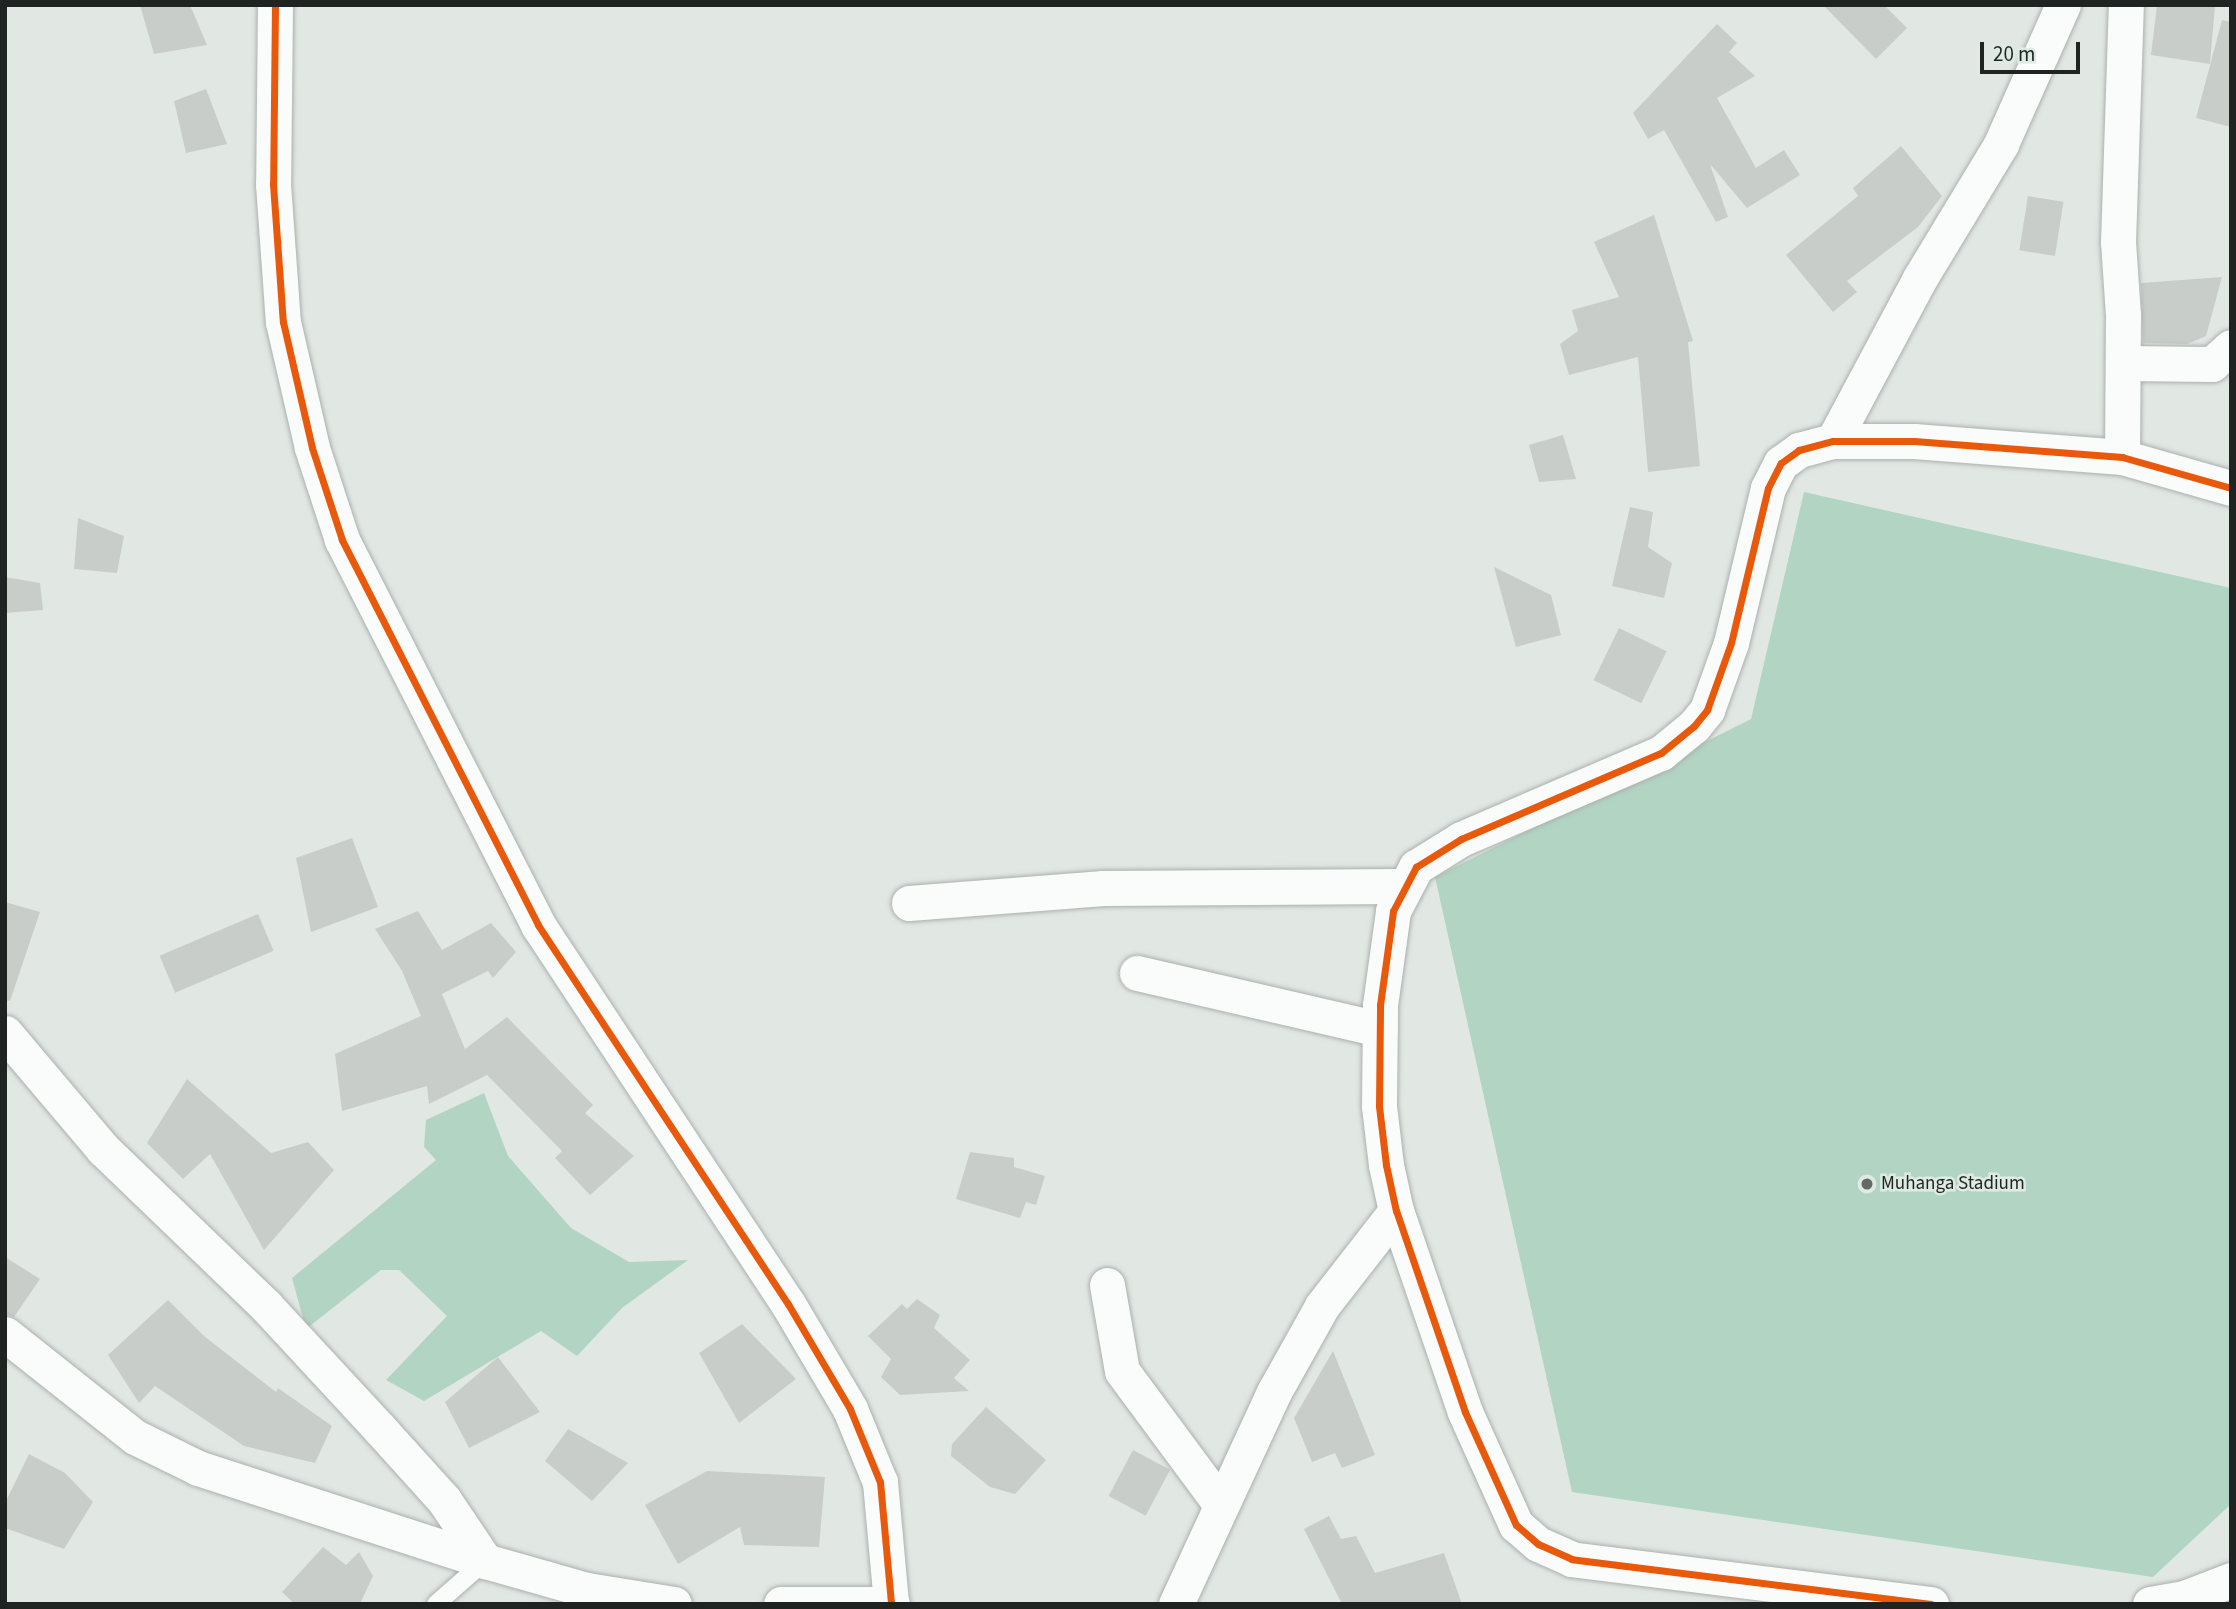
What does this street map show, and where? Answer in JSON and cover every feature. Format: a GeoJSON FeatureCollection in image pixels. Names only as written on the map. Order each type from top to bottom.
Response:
{"type":"FeatureCollection","features":[{"type":"Feature","properties":{"kind":"street"},"geometry":{"type":"LineString","coordinates":[[275,5],[273,184],[283,322],[312,447],[342,540],[538,925],[788,1304],[850,1409],[868,1447],[885,1509],[891,1604],[781,1604]]}},
{"type":"Feature","properties":{"kind":"street"},"geometry":{"type":"LineString","coordinates":[[1833,441],[1914,290],[2001,144],[2063,5]]}},
{"type":"Feature","properties":{"kind":"street"},"geometry":{"type":"LineString","coordinates":[[2122,457],[2123,363],[2118,242],[2126,5]]}},
{"type":"Feature","properties":{"kind":"street"},"geometry":{"type":"LineString","coordinates":[[2123,363],[2212,364],[2231,347]]}},
{"type":"Feature","properties":{"kind":"street"},"geometry":{"type":"LineString","coordinates":[[1931,1604],[1655,1573],[1572,1559],[1538,1544],[1516,1525],[1465,1412],[1396,1211],[1379,1106],[1380,1029],[1393,911],[1402,886],[1416,867],[1461,839],[1661,753],[1694,726],[1707,710],[1731,643],[1768,488],[1781,463],[1799,450],[1833,441],[1914,441],[2122,457],[2231,488]]}},
{"type":"Feature","properties":{"kind":"street"},"geometry":{"type":"LineString","coordinates":[[909,903],[1103,888],[1402,886]]}},
{"type":"Feature","properties":{"kind":"street"},"geometry":{"type":"LineString","coordinates":[[1137,973],[1380,1029]]}},
{"type":"Feature","properties":{"kind":"street"},"geometry":{"type":"LineString","coordinates":[[5,1033],[103,1149],[266,1306],[379,1428],[444,1500],[485,1561]]}},
{"type":"Feature","properties":{"kind":"street"},"geometry":{"type":"LineString","coordinates":[[1176,1604],[1273,1392],[1322,1306],[1396,1211]]}},
{"type":"Feature","properties":{"kind":"street"},"geometry":{"type":"LineString","coordinates":[[1107,1284],[1122,1371],[1222,1505]]}},
{"type":"Feature","properties":{"kind":"street"},"geometry":{"type":"LineString","coordinates":[[5,1334],[135,1437],[198,1468],[485,1561],[587,1590],[674,1604]]}},
{"type":"Feature","properties":{"kind":"street"},"geometry":{"type":"LineString","coordinates":[[2150,1604],[2184,1598],[2231,1580]]}},
{"type":"Feature","properties":{"kind":"lane"},"geometry":{"type":"LineString","coordinates":[[436,1604],[485,1561]]}},
{"type":"Feature","properties":{"kind":"green space","name":"Muhanga Stadium"},"geometry":{"type":"Polygon","coordinates":[[[1804,492],[2231,588],[2231,1504],[2153,1577],[1572,1492],[1435,877],[1751,719],[1804,492]]]}},
{"type":"Feature","properties":{"kind":"green space"},"geometry":{"type":"Polygon","coordinates":[[[484,1093],[508,1156],[571,1228],[629,1262],[688,1260],[622,1308],[577,1356],[541,1331],[424,1401],[386,1380],[447,1316],[399,1270],[381,1270],[306,1329],[292,1278],[436,1160],[424,1147],[426,1120],[484,1093]]]}},
{"type":"Feature","properties":{"kind":"building"},"geometry":{"type":"Polygon","coordinates":[[[140,5],[190,5],[207,45],[154,54],[140,5]]]}},
{"type":"Feature","properties":{"kind":"building"},"geometry":{"type":"Polygon","coordinates":[[[1823,5],[1884,5],[1907,28],[1876,59],[1823,5]]]}},
{"type":"Feature","properties":{"kind":"building"},"geometry":{"type":"Polygon","coordinates":[[[2157,5],[2215,5],[2210,64],[2151,55],[2157,5]]]}},
{"type":"Feature","properties":{"kind":"building"},"geometry":{"type":"Polygon","coordinates":[[[2222,20],[2231,22],[2231,127],[2196,118],[2222,20]]]}},
{"type":"Feature","properties":{"kind":"building"},"geometry":{"type":"Polygon","coordinates":[[[1717,24],[1737,43],[1729,52],[1755,76],[1717,98],[1756,168],[1784,150],[1800,175],[1747,208],[1710,164],[1728,217],[1716,222],[1664,130],[1648,139],[1633,113],[1717,24]]]}},
{"type":"Feature","properties":{"kind":"building"},"geometry":{"type":"Polygon","coordinates":[[[206,89],[227,144],[186,153],[174,101],[206,89]]]}},
{"type":"Feature","properties":{"kind":"building"},"geometry":{"type":"Polygon","coordinates":[[[1901,146],[1942,196],[1918,227],[1847,281],[1857,292],[1833,312],[1786,255],[1858,196],[1853,188],[1901,146]]]}},
{"type":"Feature","properties":{"kind":"building"},"geometry":{"type":"Polygon","coordinates":[[[2028,196],[2064,202],[2055,256],[2019,250],[2028,196]]]}},
{"type":"Feature","properties":{"kind":"building"},"geometry":{"type":"Polygon","coordinates":[[[1654,215],[1693,341],[1688,342],[1700,466],[1648,472],[1638,357],[1569,375],[1560,344],[1578,331],[1572,310],[1619,297],[1594,242],[1654,215]]]}},
{"type":"Feature","properties":{"kind":"building"},"geometry":{"type":"Polygon","coordinates":[[[2222,277],[2206,336],[2187,344],[2143,343],[2141,283],[2222,277]]]}},
{"type":"Feature","properties":{"kind":"building"},"geometry":{"type":"Polygon","coordinates":[[[1563,435],[1576,479],[1539,482],[1529,445],[1563,435]]]}},
{"type":"Feature","properties":{"kind":"building"},"geometry":{"type":"Polygon","coordinates":[[[1630,507],[1653,512],[1648,547],[1672,563],[1664,598],[1612,586],[1630,507]]]}},
{"type":"Feature","properties":{"kind":"building"},"geometry":{"type":"Polygon","coordinates":[[[78,518],[124,536],[117,573],[74,569],[78,518]]]}},
{"type":"Feature","properties":{"kind":"building"},"geometry":{"type":"Polygon","coordinates":[[[1494,567],[1551,595],[1561,635],[1516,647],[1494,567]]]}},
{"type":"Feature","properties":{"kind":"building"},"geometry":{"type":"Polygon","coordinates":[[[5,577],[40,583],[43,610],[5,613],[5,577]]]}},
{"type":"Feature","properties":{"kind":"building"},"geometry":{"type":"Polygon","coordinates":[[[1619,628],[1667,651],[1641,703],[1594,680],[1619,628]]]}},
{"type":"Feature","properties":{"kind":"building"},"geometry":{"type":"Polygon","coordinates":[[[352,838],[378,907],[311,932],[296,858],[352,838]]]}},
{"type":"Feature","properties":{"kind":"building"},"geometry":{"type":"Polygon","coordinates":[[[5,902],[40,912],[10,1001],[5,1000],[5,902]]]}},
{"type":"Feature","properties":{"kind":"building"},"geometry":{"type":"Polygon","coordinates":[[[418,911],[442,950],[491,923],[516,952],[493,978],[488,971],[442,994],[465,1049],[507,1017],[593,1105],[585,1113],[634,1156],[590,1195],[555,1158],[562,1151],[487,1075],[429,1104],[427,1086],[342,1111],[335,1054],[421,1016],[402,971],[375,929],[418,911]]]}},
{"type":"Feature","properties":{"kind":"building"},"geometry":{"type":"Polygon","coordinates":[[[258,914],[274,951],[175,993],[160,956],[258,914]]]}},
{"type":"Feature","properties":{"kind":"building"},"geometry":{"type":"Polygon","coordinates":[[[187,1079],[271,1153],[308,1142],[334,1170],[264,1250],[210,1154],[183,1179],[147,1143],[187,1079]]]}},
{"type":"Feature","properties":{"kind":"building"},"geometry":{"type":"Polygon","coordinates":[[[970,1152],[1014,1158],[1014,1167],[1045,1176],[1036,1205],[1026,1202],[1020,1218],[956,1199],[970,1152]]]}},
{"type":"Feature","properties":{"kind":"building"},"geometry":{"type":"Polygon","coordinates":[[[5,1257],[40,1279],[14,1317],[5,1314],[5,1257]]]}},
{"type":"Feature","properties":{"kind":"building"},"geometry":{"type":"Polygon","coordinates":[[[917,1299],[940,1315],[934,1328],[970,1360],[954,1378],[969,1391],[900,1395],[881,1377],[891,1359],[868,1336],[902,1304],[907,1309],[917,1299]]]}},
{"type":"Feature","properties":{"kind":"building"},"geometry":{"type":"Polygon","coordinates":[[[168,1300],[204,1336],[276,1392],[278,1388],[332,1426],[315,1463],[244,1446],[155,1386],[139,1403],[108,1355],[168,1300]]]}},
{"type":"Feature","properties":{"kind":"building"},"geometry":{"type":"Polygon","coordinates":[[[742,1324],[796,1379],[739,1423],[699,1353],[742,1324]]]}},
{"type":"Feature","properties":{"kind":"building"},"geometry":{"type":"Polygon","coordinates":[[[1333,1351],[1375,1455],[1342,1468],[1335,1453],[1312,1462],[1294,1418],[1333,1351]]]}},
{"type":"Feature","properties":{"kind":"building"},"geometry":{"type":"Polygon","coordinates":[[[498,1357],[540,1412],[469,1448],[445,1402],[498,1357]]]}},
{"type":"Feature","properties":{"kind":"building"},"geometry":{"type":"Polygon","coordinates":[[[986,1407],[1046,1460],[1015,1494],[990,1487],[951,1456],[952,1444],[986,1407]]]}},
{"type":"Feature","properties":{"kind":"building"},"geometry":{"type":"Polygon","coordinates":[[[568,1429],[628,1463],[592,1501],[545,1461],[568,1429]]]}},
{"type":"Feature","properties":{"kind":"building"},"geometry":{"type":"Polygon","coordinates":[[[1133,1450],[1170,1470],[1146,1516],[1109,1496],[1133,1450]]]}},
{"type":"Feature","properties":{"kind":"building"},"geometry":{"type":"Polygon","coordinates":[[[29,1454],[65,1473],[93,1502],[64,1549],[5,1528],[5,1503],[29,1454]]]}},
{"type":"Feature","properties":{"kind":"building"},"geometry":{"type":"Polygon","coordinates":[[[707,1471],[825,1477],[819,1547],[744,1545],[740,1527],[678,1564],[645,1505],[707,1471]]]}},
{"type":"Feature","properties":{"kind":"building"},"geometry":{"type":"Polygon","coordinates":[[[1329,1516],[1341,1539],[1356,1536],[1375,1573],[1444,1553],[1462,1604],[1342,1604],[1304,1529],[1329,1516]]]}},
{"type":"Feature","properties":{"kind":"building"},"geometry":{"type":"Polygon","coordinates":[[[323,1547],[346,1565],[359,1552],[373,1576],[360,1604],[295,1604],[282,1592],[323,1547]]]}},
{"type":"Feature","properties":{"kind":"cycle path"},"geometry":{"type":"LineString","coordinates":[[275,5],[273,184],[283,322],[312,448],[342,540],[538,925],[788,1304],[850,1409],[880,1482],[891,1603]]}},
{"type":"Feature","properties":{"kind":"cycle path"},"geometry":{"type":"LineString","coordinates":[[1931,1604],[1572,1559],[1538,1544],[1516,1525],[1465,1412],[1396,1211],[1386,1165],[1379,1106],[1380,1005],[1393,911],[1416,867],[1461,839],[1661,753],[1694,726],[1707,710],[1731,643],[1768,488],[1781,463],[1799,450],[1833,441],[1914,441],[2122,457],[2231,488]]}},
{"type":"Feature","properties":{"kind":"place","name":"Muhanga Stadium"},"geometry":{"type":"Point","coordinates":[1867,1184]}}]}
